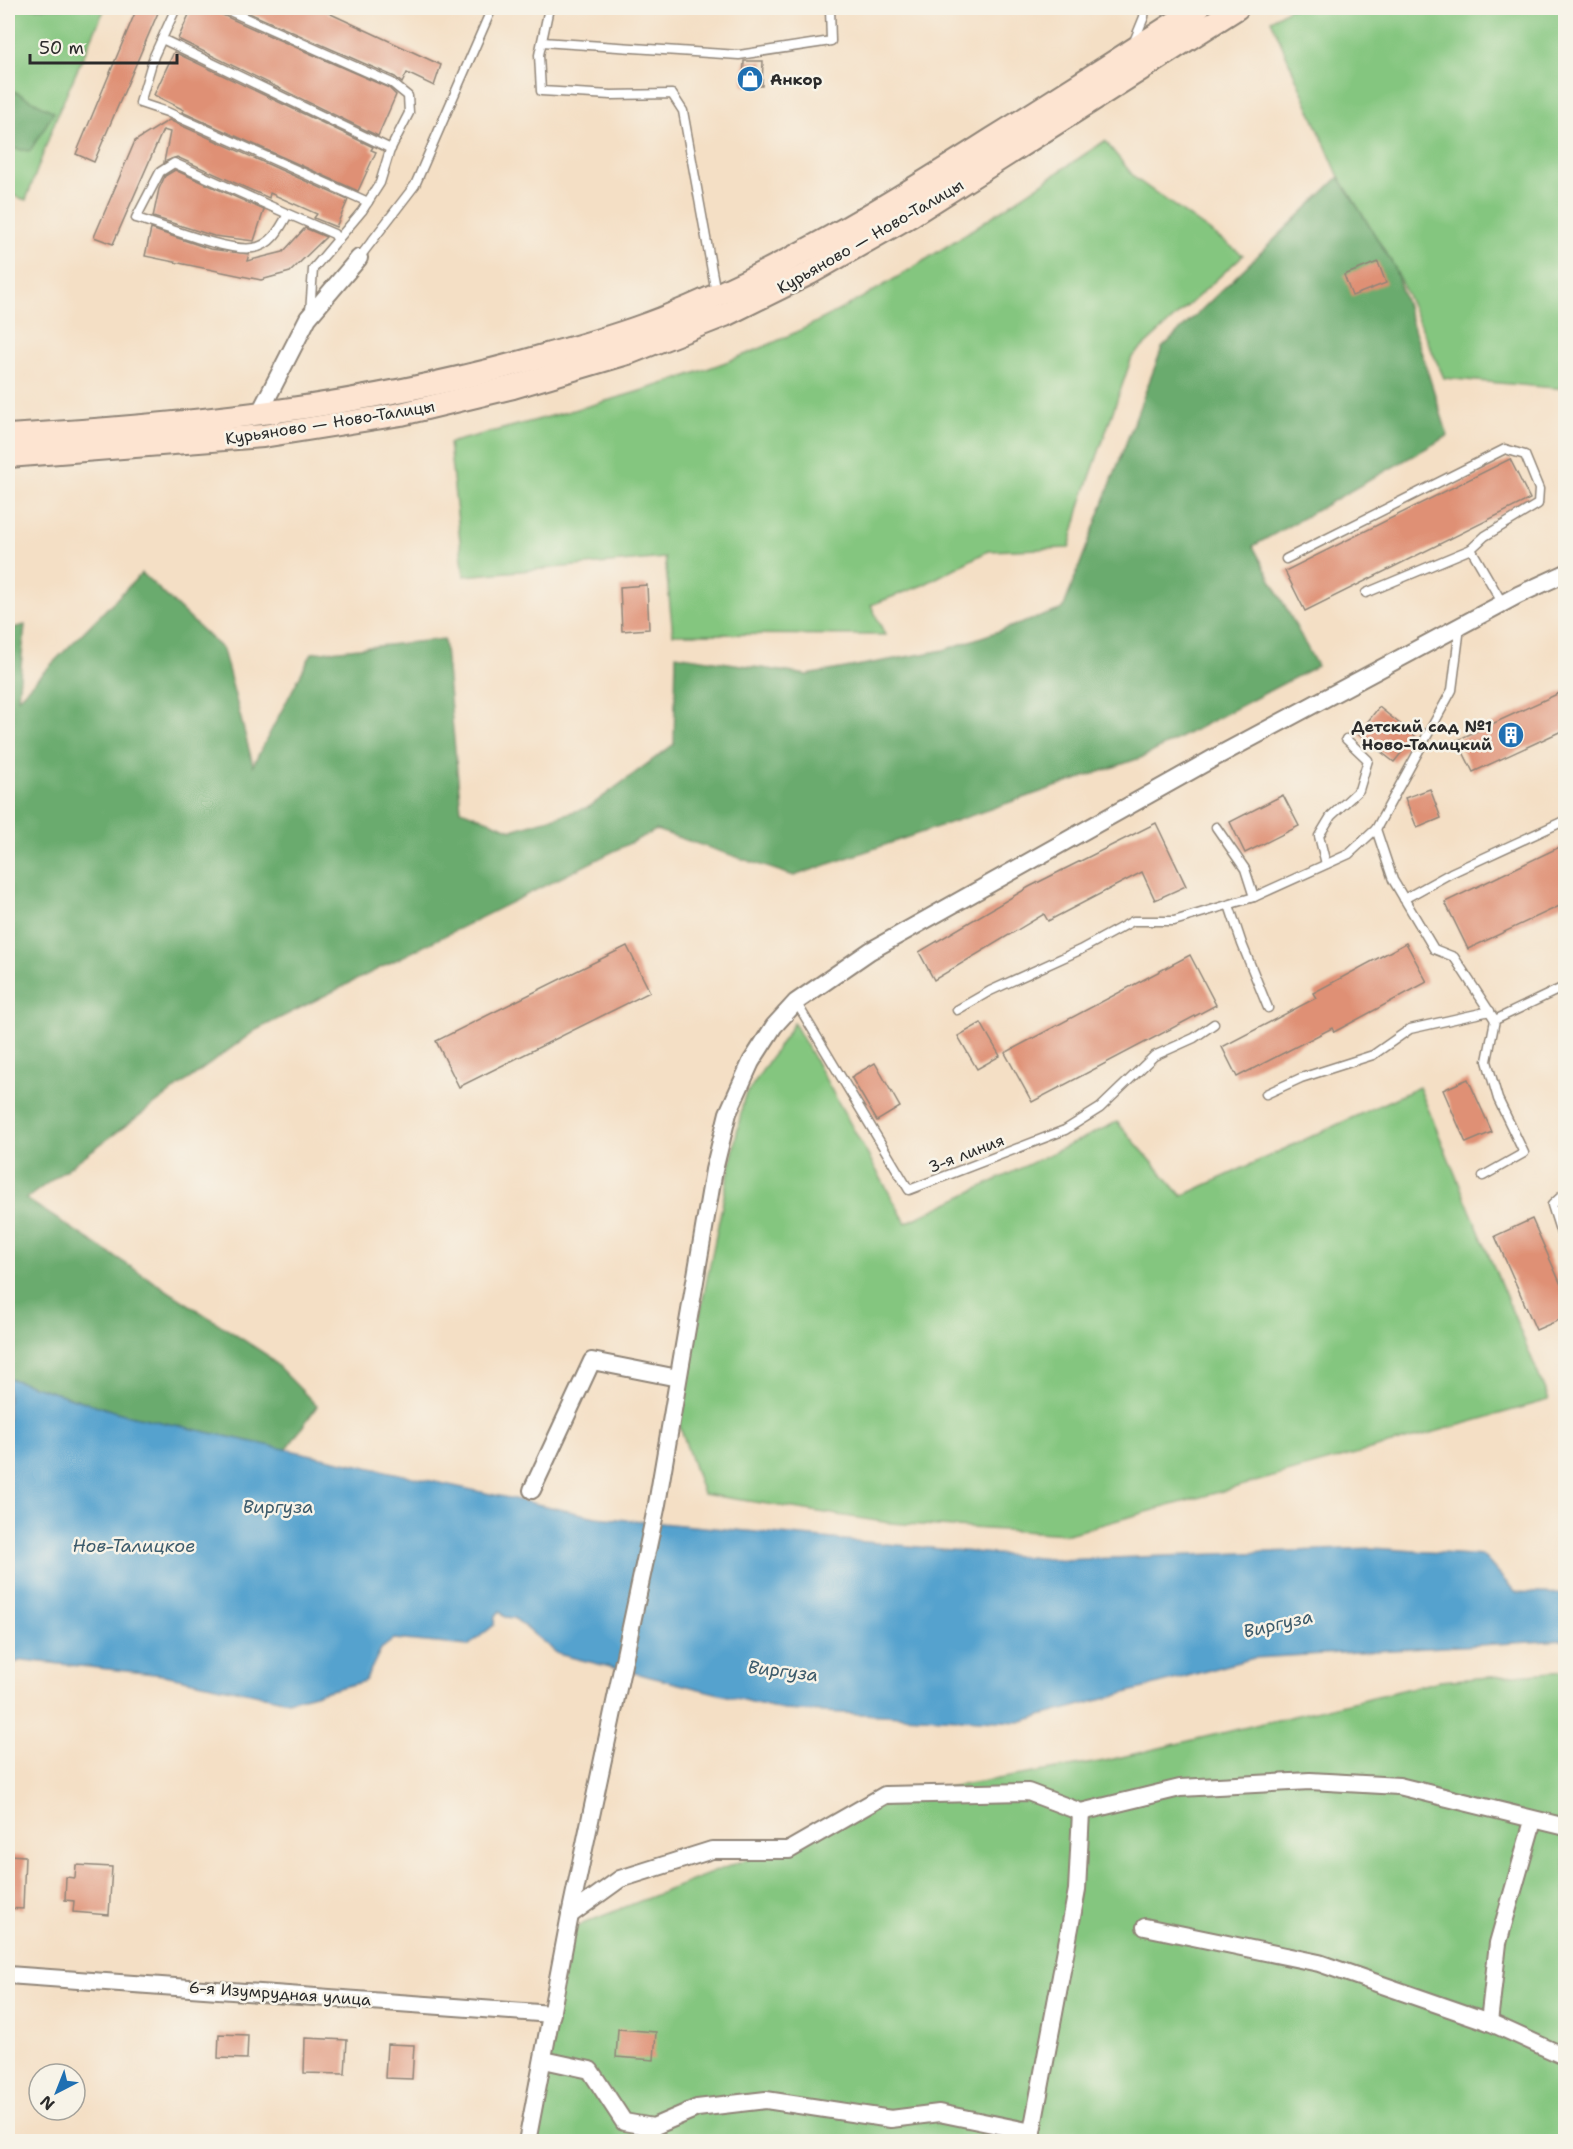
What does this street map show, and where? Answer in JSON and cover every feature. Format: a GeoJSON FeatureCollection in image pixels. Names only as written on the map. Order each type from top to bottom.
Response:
{"type":"FeatureCollection","features":[{"type":"Feature","properties":{"kind":"main road","name":"Курьяново — Ново-Талицы"},"geometry":{"type":"LineString","coordinates":[[8,436],[259,414],[394,394],[504,368],[620,334],[716,294],[802,254],[897,200],[1198,8]]}},
{"type":"Feature","properties":{"kind":"main road","name":"Курьяново — Ново-Талицы"},"geometry":{"type":"LineString","coordinates":[[8,456],[263,436],[401,414],[513,387],[631,352],[725,315],[820,268],[910,216],[1237,8]]}},
{"type":"Feature","properties":{"kind":"street"},"geometry":{"type":"LineString","coordinates":[[259,414],[310,316],[359,258]]}},
{"type":"Feature","properties":{"kind":"street"},"geometry":{"type":"LineString","coordinates":[[527,2142],[570,1915],[657,1504],[714,1170],[728,1113],[751,1062],[774,1026],[796,1002],[870,951],[1212,759],[1460,626],[1566,573]]}},
{"type":"Feature","properties":{"kind":"street"},"geometry":{"type":"LineString","coordinates":[[532,1490],[592,1361],[678,1378]]}},
{"type":"Feature","properties":{"kind":"street"},"geometry":{"type":"LineString","coordinates":[[570,1915],[620,1879],[712,1850],[789,1850],[885,1795],[1028,1792],[1081,1812],[1180,1788],[1310,1781],[1399,1786],[1533,1821],[1566,1827]]}},
{"type":"Feature","properties":{"kind":"street"},"geometry":{"type":"LineString","coordinates":[[544,2060],[590,2070],[624,2122],[653,2127],[697,2108],[766,2100],[891,2119],[939,2113],[1031,2137],[1077,1890],[1081,1812]]}},
{"type":"Feature","properties":{"kind":"street"},"geometry":{"type":"LineString","coordinates":[[1489,2022],[1498,1943],[1533,1821]]}},
{"type":"Feature","properties":{"kind":"street"},"geometry":{"type":"LineString","coordinates":[[1145,1927],[1319,1963],[1489,2022],[1566,2056]]}},
{"type":"Feature","properties":{"kind":"street","name":"6-я Изумрудная улица"},"geometry":{"type":"LineString","coordinates":[[8,1975],[552,2014]]}},
{"type":"Feature","properties":{"kind":"lane"},"geometry":{"type":"LineString","coordinates":[[176,8],[162,39],[140,103],[167,112],[368,202]]}},
{"type":"Feature","properties":{"kind":"lane"},"geometry":{"type":"LineString","coordinates":[[223,8],[392,83],[408,96],[409,113],[391,148],[380,183],[368,202],[313,269],[310,316]]}},
{"type":"Feature","properties":{"kind":"lane"},"geometry":{"type":"LineString","coordinates":[[359,258],[415,185],[492,8]]}},
{"type":"Feature","properties":{"kind":"lane"},"geometry":{"type":"LineString","coordinates":[[549,8],[539,55],[541,91],[610,95],[672,94],[683,111],[716,294]]}},
{"type":"Feature","properties":{"kind":"lane"},"geometry":{"type":"LineString","coordinates":[[542,42],[739,55],[831,41],[830,8]]}},
{"type":"Feature","properties":{"kind":"lane"},"geometry":{"type":"LineString","coordinates":[[1130,52],[1144,17],[1144,8]]}},
{"type":"Feature","properties":{"kind":"lane"},"geometry":{"type":"LineString","coordinates":[[162,39],[391,148]]}},
{"type":"Feature","properties":{"kind":"lane"},"geometry":{"type":"LineString","coordinates":[[288,214],[276,236],[254,248],[227,245],[136,218],[160,172],[174,163],[334,234],[338,240]]}},
{"type":"Feature","properties":{"kind":"lane"},"geometry":{"type":"LineString","coordinates":[[1286,559],[1505,449],[1525,455],[1539,489],[1539,504],[1485,536],[1471,549],[1366,593]]}},
{"type":"Feature","properties":{"kind":"lane"},"geometry":{"type":"LineString","coordinates":[[1471,549],[1503,604]]}},
{"type":"Feature","properties":{"kind":"lane"},"geometry":{"type":"LineString","coordinates":[[957,1010],[990,991],[1080,950],[1133,921],[1174,921],[1254,897],[1349,854],[1376,829],[1452,690],[1460,626]]}},
{"type":"Feature","properties":{"kind":"lane"},"geometry":{"type":"LineString","coordinates":[[1326,864],[1319,836],[1331,816],[1359,790],[1368,760],[1346,739]]}},
{"type":"Feature","properties":{"kind":"lane"},"geometry":{"type":"LineString","coordinates":[[1404,899],[1451,873],[1566,820]]}},
{"type":"Feature","properties":{"kind":"lane"},"geometry":{"type":"LineString","coordinates":[[1216,827],[1245,869],[1254,897]]}},
{"type":"Feature","properties":{"kind":"lane"},"geometry":{"type":"LineString","coordinates":[[1376,829],[1393,880],[1434,950],[1454,957],[1495,1020],[1487,1061],[1498,1099],[1524,1153],[1483,1176]]}},
{"type":"Feature","properties":{"kind":"lane"},"geometry":{"type":"LineString","coordinates":[[1229,904],[1242,944],[1268,1008]]}},
{"type":"Feature","properties":{"kind":"lane"},"geometry":{"type":"LineString","coordinates":[[1495,1020],[1566,986]]}},
{"type":"Feature","properties":{"kind":"lane","name":"3-я линия"},"geometry":{"type":"LineString","coordinates":[[796,1002],[909,1190],[1065,1130],[1100,1108],[1154,1056],[1194,1038],[1214,1024]]}},
{"type":"Feature","properties":{"kind":"lane"},"geometry":{"type":"LineString","coordinates":[[1266,1094],[1301,1078],[1373,1055],[1410,1029],[1490,1011]]}},
{"type":"Feature","properties":{"kind":"lane"},"geometry":{"type":"LineString","coordinates":[[1566,1192],[1552,1205],[1566,1249]]}},
{"type":"Feature","properties":{"kind":"green space"},"geometry":{"type":"Polygon","coordinates":[[[8,8],[105,8],[58,113],[26,200],[8,194],[8,8]]]}},
{"type":"Feature","properties":{"kind":"green space"},"geometry":{"type":"Polygon","coordinates":[[[1290,8],[1565,8],[1565,389],[1444,378],[1394,266],[1339,177],[1271,20],[1290,8]]]}},
{"type":"Feature","properties":{"kind":"green space"},"geometry":{"type":"Polygon","coordinates":[[[8,88],[54,112],[30,151],[8,148],[8,88]]]}},
{"type":"Feature","properties":{"kind":"green space"},"geometry":{"type":"Polygon","coordinates":[[[1105,141],[1135,178],[1243,255],[1132,357],[1081,503],[1069,548],[988,551],[923,585],[871,605],[885,635],[673,634],[665,558],[464,576],[449,443],[603,402],[679,378],[754,351],[801,330],[891,281],[1105,141]]]}},
{"type":"Feature","properties":{"kind":"green space"},"geometry":{"type":"Polygon","coordinates":[[[1339,177],[1394,266],[1448,436],[1253,546],[1317,666],[1143,757],[794,876],[656,830],[256,1030],[26,1199],[267,1355],[317,1406],[286,1450],[120,1413],[8,1378],[8,629],[25,625],[18,698],[142,573],[223,650],[253,765],[312,653],[444,639],[461,810],[512,830],[589,807],[674,744],[676,655],[807,675],[944,650],[1063,609],[1162,348],[1339,177]]]}},
{"type":"Feature","properties":{"kind":"green space"},"geometry":{"type":"Polygon","coordinates":[[[794,1023],[906,1223],[1117,1122],[1182,1196],[1419,1087],[1549,1400],[1068,1534],[890,1523],[703,1494],[678,1421],[744,1098],[794,1023]]]}},
{"type":"Feature","properties":{"kind":"green space"},"geometry":{"type":"Polygon","coordinates":[[[1565,1671],[1565,2141],[532,2142],[572,1928],[914,1793],[1105,1761],[1440,1681],[1565,1671]]]}},
{"type":"Feature","properties":{"kind":"water","name":"Нов-Талицкое"},"geometry":{"type":"Polygon","coordinates":[[[8,1378],[120,1413],[596,1517],[1060,1560],[1373,1548],[1483,1556],[1515,1592],[1565,1594],[1565,1640],[1254,1658],[1019,1722],[784,1710],[558,1654],[514,1618],[505,1617],[500,1612],[495,1616],[494,1625],[468,1646],[394,1639],[381,1649],[365,1681],[288,1701],[164,1675],[23,1660],[8,1665],[8,1378]]]}},
{"type":"Feature","properties":{"kind":"building"},"geometry":{"type":"Polygon","coordinates":[[[137,8],[160,8],[94,162],[76,154],[137,8]]]}},
{"type":"Feature","properties":{"kind":"building"},"geometry":{"type":"Polygon","coordinates":[[[192,8],[217,8],[220,14],[389,88],[396,95],[378,136],[178,39],[192,8]]]}},
{"type":"Feature","properties":{"kind":"building"},"geometry":{"type":"Polygon","coordinates":[[[238,8],[318,8],[441,65],[434,86],[407,73],[402,83],[395,77],[238,8]]]}},
{"type":"Feature","properties":{"kind":"building"},"geometry":{"type":"Polygon","coordinates":[[[174,52],[373,147],[371,150],[376,152],[358,191],[182,112],[184,110],[154,95],[174,52]]]}},
{"type":"Feature","properties":{"kind":"building"},"geometry":{"type":"Polygon","coordinates":[[[744,61],[763,61],[762,86],[743,86],[744,61]]]}},
{"type":"Feature","properties":{"kind":"building"},"geometry":{"type":"Polygon","coordinates":[[[169,120],[348,200],[336,227],[314,218],[317,214],[270,193],[269,198],[177,157],[164,162],[170,132],[163,130],[113,244],[94,237],[135,141],[169,120]]]}},
{"type":"Feature","properties":{"kind":"building"},"geometry":{"type":"Polygon","coordinates":[[[175,170],[264,210],[254,241],[214,236],[153,217],[159,189],[165,176],[175,170]]]}},
{"type":"Feature","properties":{"kind":"building"},"geometry":{"type":"Polygon","coordinates":[[[305,228],[326,237],[290,272],[261,280],[145,256],[151,229],[210,249],[249,254],[247,261],[283,252],[305,228]]]}},
{"type":"Feature","properties":{"kind":"building"},"geometry":{"type":"Polygon","coordinates":[[[1378,262],[1386,283],[1352,296],[1344,275],[1378,262]]]}},
{"type":"Feature","properties":{"kind":"building"},"geometry":{"type":"Polygon","coordinates":[[[1510,459],[1530,499],[1305,611],[1285,571],[1510,459]]]}},
{"type":"Feature","properties":{"kind":"building"},"geometry":{"type":"Polygon","coordinates":[[[647,585],[649,629],[622,631],[620,587],[647,585]]]}},
{"type":"Feature","properties":{"kind":"building","name":"Детский сад №1 Ново-Талицкий"},"geometry":{"type":"Polygon","coordinates":[[[1566,690],[1566,729],[1473,772],[1457,740],[1566,690]]]}},
{"type":"Feature","properties":{"kind":"building"},"geometry":{"type":"Polygon","coordinates":[[[1379,707],[1415,736],[1394,762],[1358,734],[1379,707]]]}},
{"type":"Feature","properties":{"kind":"building"},"geometry":{"type":"Polygon","coordinates":[[[1430,789],[1441,818],[1417,828],[1405,798],[1430,789]]]}},
{"type":"Feature","properties":{"kind":"building"},"geometry":{"type":"Polygon","coordinates":[[[1283,795],[1299,826],[1245,853],[1230,822],[1283,795]]]}},
{"type":"Feature","properties":{"kind":"building"},"geometry":{"type":"Polygon","coordinates":[[[1156,823],[1186,886],[1155,900],[1142,872],[1048,921],[1044,914],[934,980],[919,952],[1029,887],[1156,823]]]}},
{"type":"Feature","properties":{"kind":"building"},"geometry":{"type":"Polygon","coordinates":[[[1566,844],[1566,903],[1468,949],[1445,902],[1566,844]]]}},
{"type":"Feature","properties":{"kind":"building"},"geometry":{"type":"Polygon","coordinates":[[[1406,943],[1427,982],[1334,1032],[1332,1028],[1237,1077],[1222,1047],[1316,998],[1313,993],[1406,943]]]}},
{"type":"Feature","properties":{"kind":"building"},"geometry":{"type":"Polygon","coordinates":[[[627,946],[650,992],[459,1087],[436,1041],[627,946]]]}},
{"type":"Feature","properties":{"kind":"building"},"geometry":{"type":"Polygon","coordinates":[[[1190,955],[1216,1005],[1032,1102],[1005,1053],[1190,955]]]}},
{"type":"Feature","properties":{"kind":"building"},"geometry":{"type":"Polygon","coordinates":[[[981,1023],[1000,1056],[977,1069],[958,1036],[981,1023]]]}},
{"type":"Feature","properties":{"kind":"building"},"geometry":{"type":"Polygon","coordinates":[[[875,1063],[900,1107],[877,1121],[851,1077],[875,1063]]]}},
{"type":"Feature","properties":{"kind":"building"},"geometry":{"type":"Polygon","coordinates":[[[1468,1079],[1492,1132],[1466,1143],[1443,1090],[1468,1079]]]}},
{"type":"Feature","properties":{"kind":"building"},"geometry":{"type":"Polygon","coordinates":[[[1532,1219],[1566,1296],[1566,1317],[1536,1330],[1495,1236],[1532,1219]]]}},
{"type":"Feature","properties":{"kind":"building"},"geometry":{"type":"Polygon","coordinates":[[[8,1855],[25,1856],[23,1909],[8,1908],[8,1855]]]}},
{"type":"Feature","properties":{"kind":"building"},"geometry":{"type":"Polygon","coordinates":[[[76,1865],[112,1867],[109,1915],[73,1912],[74,1901],[65,1900],[66,1877],[75,1878],[76,1865]]]}},
{"type":"Feature","properties":{"kind":"building"},"geometry":{"type":"Polygon","coordinates":[[[618,2029],[656,2032],[654,2060],[616,2057],[618,2029]]]}},
{"type":"Feature","properties":{"kind":"building"},"geometry":{"type":"Polygon","coordinates":[[[219,2034],[248,2035],[247,2059],[218,2058],[219,2034]]]}},
{"type":"Feature","properties":{"kind":"building"},"geometry":{"type":"Polygon","coordinates":[[[305,2038],[347,2040],[345,2074],[304,2073],[305,2038]]]}},
{"type":"Feature","properties":{"kind":"building"},"geometry":{"type":"Polygon","coordinates":[[[387,2044],[414,2045],[412,2079],[385,2078],[387,2044]]]}},
{"type":"Feature","properties":{"kind":"place","name":"Анкор"},"geometry":{"type":"Point","coordinates":[750,79]}},
{"type":"Feature","properties":{"kind":"place","name":"Детский сад №1 Ново-Талицкий"},"geometry":{"type":"Point","coordinates":[1511,735]}},
{"type":"Feature","properties":{"kind":"water label","name":"Виргуза"},"geometry":{"type":"Point","coordinates":[278,1507]}},
{"type":"Feature","properties":{"kind":"water label","name":"Виргуза"},"geometry":{"type":"Point","coordinates":[1278,1624]}},
{"type":"Feature","properties":{"kind":"water label","name":"Виргуза"},"geometry":{"type":"Point","coordinates":[783,1671]}}]}
